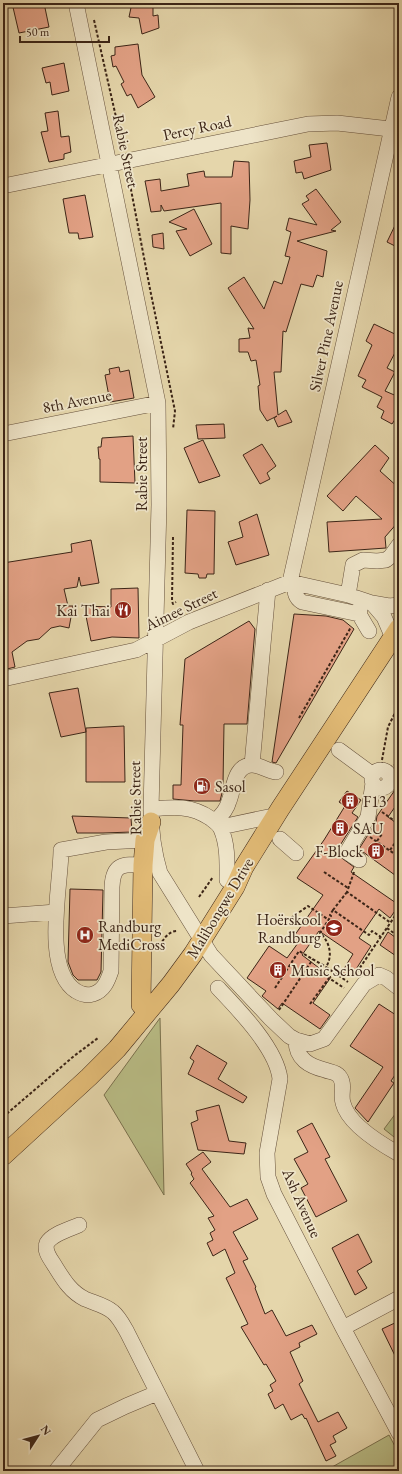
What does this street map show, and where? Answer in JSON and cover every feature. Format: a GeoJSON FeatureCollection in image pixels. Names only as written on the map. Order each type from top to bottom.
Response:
{"type":"FeatureCollection","features":[{"type":"Feature","properties":{"kind":"main road","name":"Malibongwe Drive"},"geometry":{"type":"LineString","coordinates":[[3,1142],[81,1071],[162,980],[268,817],[396,626]]}},
{"type":"Feature","properties":{"kind":"main road","name":"Malibongwe Drive"},"geometry":{"type":"LineString","coordinates":[[3,1156],[70,1096],[117,1049],[171,984],[191,934],[235,887],[244,867],[396,626]]}},
{"type":"Feature","properties":{"kind":"main road"},"geometry":{"type":"LineString","coordinates":[[141,1005],[144,840],[151,816]]}},
{"type":"Feature","properties":{"kind":"street","name":"Rabie Street"},"geometry":{"type":"LineString","coordinates":[[76,3],[158,403],[159,498],[151,816],[156,860],[160,873],[191,934],[272,1020],[289,1036],[296,1040]]}},
{"type":"Feature","properties":{"kind":"street","name":"Silver Pine Avenue"},"geometry":{"type":"LineString","coordinates":[[292,583],[395,130],[399,97]]}},
{"type":"Feature","properties":{"kind":"street","name":"Percy Road"},"geometry":{"type":"LineString","coordinates":[[3,186],[308,124],[337,123],[395,130]]}},
{"type":"Feature","properties":{"kind":"street","name":"8th Avenue"},"geometry":{"type":"LineString","coordinates":[[3,434],[158,403]]}},
{"type":"Feature","properties":{"kind":"street"},"geometry":{"type":"LineString","coordinates":[[399,545],[386,560],[363,560],[353,565],[361,599],[363,621],[302,602],[296,598],[292,583],[361,599],[389,606],[399,605]]}},
{"type":"Feature","properties":{"kind":"street","name":"Aimee Street"},"geometry":{"type":"LineString","coordinates":[[3,679],[127,653],[145,647],[179,626],[268,590],[292,583]]}},
{"type":"Feature","properties":{"kind":"street"},"geometry":{"type":"LineString","coordinates":[[252,765],[268,590]]}},
{"type":"Feature","properties":{"kind":"street"},"geometry":{"type":"LineString","coordinates":[[361,599],[396,626]]}},
{"type":"Feature","properties":{"kind":"street"},"geometry":{"type":"LineString","coordinates":[[339,750],[377,776],[368,817],[361,831],[347,852],[359,860]]}},
{"type":"Feature","properties":{"kind":"street"},"geometry":{"type":"LineString","coordinates":[[218,824],[230,801],[235,778],[246,766],[252,765],[276,772]]}},
{"type":"Feature","properties":{"kind":"street"},"geometry":{"type":"LineString","coordinates":[[151,816],[172,807],[192,808],[206,815],[218,824],[227,854],[227,880]]}},
{"type":"Feature","properties":{"kind":"street"},"geometry":{"type":"LineString","coordinates":[[218,824],[268,817]]}},
{"type":"Feature","properties":{"kind":"street"},"geometry":{"type":"LineString","coordinates":[[280,839],[296,853]]}},
{"type":"Feature","properties":{"kind":"street"},"geometry":{"type":"LineString","coordinates":[[143,865],[123,866],[118,868],[114,873],[112,887],[111,971],[108,981],[103,988],[96,993],[89,996],[79,993],[66,982],[61,972],[56,950],[56,912],[61,866],[61,850],[106,842],[144,840]]}},
{"type":"Feature","properties":{"kind":"street"},"geometry":{"type":"LineString","coordinates":[[3,916],[56,912]]}},
{"type":"Feature","properties":{"kind":"street"},"geometry":{"type":"LineString","coordinates":[[399,988],[386,978],[379,975],[375,977],[364,984],[324,1039],[310,1044],[296,1040],[296,1049],[301,1058],[313,1067],[335,1073],[339,1076],[343,1086],[342,1103],[345,1110],[355,1122],[368,1134],[399,1154]]}},
{"type":"Feature","properties":{"kind":"street","name":"Ash Avenue"},"geometry":{"type":"LineString","coordinates":[[218,988],[261,1039],[276,1062],[280,1079],[267,1153],[268,1177],[274,1194],[399,1433]]}},
{"type":"Feature","properties":{"kind":"street"},"geometry":{"type":"LineString","coordinates":[[79,1225],[50,1239],[46,1249],[48,1256],[67,1285],[76,1294],[104,1306],[120,1319],[197,1471]]}},
{"type":"Feature","properties":{"kind":"street"},"geometry":{"type":"LineString","coordinates":[[343,1328],[399,1298]]}},
{"type":"Feature","properties":{"kind":"street"},"geometry":{"type":"LineString","coordinates":[[56,1471],[97,1420],[157,1393]]}},
{"type":"Feature","properties":{"kind":"path"},"geometry":{"type":"LineString","coordinates":[[299,718],[352,625],[363,621]]}},
{"type":"Feature","properties":{"kind":"path"},"geometry":{"type":"LineString","coordinates":[[395,666],[399,669]]}},
{"type":"Feature","properties":{"kind":"path"},"geometry":{"type":"LineString","coordinates":[[377,776],[382,760],[388,727],[399,706]]}},
{"type":"Feature","properties":{"kind":"path"},"geometry":{"type":"LineString","coordinates":[[377,776],[399,763]]}},
{"type":"Feature","properties":{"kind":"path"},"geometry":{"type":"LineString","coordinates":[[361,831],[399,857]]}},
{"type":"Feature","properties":{"kind":"path"},"geometry":{"type":"LineString","coordinates":[[377,841],[382,834]]}},
{"type":"Feature","properties":{"kind":"path"},"geometry":{"type":"LineString","coordinates":[[390,850],[395,843]]}},
{"type":"Feature","properties":{"kind":"path"},"geometry":{"type":"LineString","coordinates":[[326,967],[330,961],[330,948],[320,933],[329,920],[333,910],[347,892],[359,860]]}},
{"type":"Feature","properties":{"kind":"path"},"geometry":{"type":"LineString","coordinates":[[324,872],[348,888]]}},
{"type":"Feature","properties":{"kind":"path"},"geometry":{"type":"LineString","coordinates":[[347,892],[391,923]]}},
{"type":"Feature","properties":{"kind":"path"},"geometry":{"type":"LineString","coordinates":[[291,918],[308,906],[329,920]]}},
{"type":"Feature","properties":{"kind":"path"},"geometry":{"type":"LineString","coordinates":[[333,910],[369,935],[372,931],[381,937]]}},
{"type":"Feature","properties":{"kind":"path"},"geometry":{"type":"LineString","coordinates":[[354,977],[399,910]]}},
{"type":"Feature","properties":{"kind":"path"},"geometry":{"type":"LineString","coordinates":[[387,928],[399,936]]}},
{"type":"Feature","properties":{"kind":"path"},"geometry":{"type":"LineString","coordinates":[[155,953],[165,936],[172,931],[191,934]]}},
{"type":"Feature","properties":{"kind":"path"},"geometry":{"type":"LineString","coordinates":[[275,988],[299,951],[350,983]]}},
{"type":"Feature","properties":{"kind":"path"},"geometry":{"type":"LineString","coordinates":[[272,1020],[313,959]]}},
{"type":"Feature","properties":{"kind":"path"},"geometry":{"type":"LineString","coordinates":[[310,1004],[329,978],[346,989]]}},
{"type":"Feature","properties":{"kind":"path"},"geometry":{"type":"LineString","coordinates":[[3,1117],[74,1056],[98,1038]]}},
{"type":"Feature","properties":{"kind":"green space"},"geometry":{"type":"Polygon","coordinates":[[[160,1018],[164,1195],[104,1095],[160,1018]]]}},
{"type":"Feature","properties":{"kind":"green space"},"geometry":{"type":"Polygon","coordinates":[[[399,1109],[399,1141],[384,1129],[399,1109]]]}},
{"type":"Feature","properties":{"kind":"green space"},"geometry":{"type":"Polygon","coordinates":[[[389,1435],[399,1454],[399,1471],[325,1471],[389,1435]]]}},
{"type":"Feature","properties":{"kind":"building"},"geometry":{"type":"Polygon","coordinates":[[[12,3],[44,3],[49,27],[19,33],[12,3]]]}},
{"type":"Feature","properties":{"kind":"building"},"geometry":{"type":"Polygon","coordinates":[[[132,3],[153,3],[153,16],[158,15],[159,28],[142,34],[139,18],[129,17],[132,3]]]}},
{"type":"Feature","properties":{"kind":"building"},"geometry":{"type":"Polygon","coordinates":[[[138,44],[142,75],[155,97],[138,108],[131,94],[127,96],[121,84],[124,82],[116,66],[113,67],[111,56],[115,55],[115,47],[138,44]]]}},
{"type":"Feature","properties":{"kind":"building"},"geometry":{"type":"Polygon","coordinates":[[[64,63],[69,91],[52,95],[50,82],[46,83],[42,68],[64,63]]]}},
{"type":"Feature","properties":{"kind":"building"},"geometry":{"type":"Polygon","coordinates":[[[58,111],[61,137],[69,136],[71,152],[64,154],[64,159],[49,162],[41,132],[48,131],[45,113],[58,111]]]}},
{"type":"Feature","properties":{"kind":"building"},"geometry":{"type":"Polygon","coordinates":[[[327,143],[331,170],[304,179],[302,172],[296,173],[294,161],[311,157],[309,145],[327,143]]]}},
{"type":"Feature","properties":{"kind":"building"},"geometry":{"type":"Polygon","coordinates":[[[234,161],[249,162],[250,200],[248,229],[231,226],[231,254],[221,253],[221,203],[164,211],[161,205],[161,211],[151,212],[145,181],[160,179],[161,191],[189,186],[187,174],[204,171],[205,177],[232,177],[234,161]]]}},
{"type":"Feature","properties":{"kind":"building"},"geometry":{"type":"Polygon","coordinates":[[[316,189],[341,222],[331,230],[336,231],[297,241],[327,251],[323,277],[317,275],[313,287],[301,284],[286,332],[283,331],[281,372],[274,372],[278,415],[286,410],[292,422],[278,427],[274,418],[277,416],[267,421],[260,410],[258,386],[260,385],[256,360],[251,361],[248,352],[239,352],[239,339],[250,338],[248,328],[254,329],[228,288],[244,277],[264,309],[274,281],[282,284],[290,257],[285,256],[291,232],[286,230],[289,218],[317,225],[302,204],[309,200],[306,196],[316,189]]]}},
{"type":"Feature","properties":{"kind":"building"},"geometry":{"type":"Polygon","coordinates":[[[85,195],[93,237],[79,239],[78,233],[69,233],[63,199],[85,195]]]}},
{"type":"Feature","properties":{"kind":"building"},"geometry":{"type":"Polygon","coordinates":[[[194,209],[212,244],[190,256],[176,231],[187,229],[169,222],[194,209]]]}},
{"type":"Feature","properties":{"kind":"building"},"geometry":{"type":"Polygon","coordinates":[[[399,217],[399,248],[387,242],[399,217]]]}},
{"type":"Feature","properties":{"kind":"building"},"geometry":{"type":"Polygon","coordinates":[[[163,233],[164,249],[153,247],[152,235],[163,233]]]}},
{"type":"Feature","properties":{"kind":"building"},"geometry":{"type":"Polygon","coordinates":[[[374,324],[399,336],[399,345],[387,368],[395,372],[385,391],[399,397],[399,419],[396,418],[392,424],[381,418],[384,411],[377,407],[382,397],[362,387],[366,380],[358,376],[372,345],[366,341],[374,324]]]}},
{"type":"Feature","properties":{"kind":"building"},"geometry":{"type":"Polygon","coordinates":[[[119,367],[120,372],[129,370],[134,398],[110,402],[105,375],[110,374],[109,369],[119,367]]]}},
{"type":"Feature","properties":{"kind":"building"},"geometry":{"type":"Polygon","coordinates":[[[224,424],[225,438],[198,439],[196,425],[224,424]]]}},
{"type":"Feature","properties":{"kind":"building"},"geometry":{"type":"Polygon","coordinates":[[[133,436],[135,483],[100,482],[100,459],[98,447],[101,447],[102,438],[133,436]]]}},
{"type":"Feature","properties":{"kind":"building"},"geometry":{"type":"Polygon","coordinates":[[[203,440],[220,476],[199,483],[184,448],[203,440]]]}},
{"type":"Feature","properties":{"kind":"building"},"geometry":{"type":"Polygon","coordinates":[[[262,444],[276,466],[267,473],[270,479],[260,484],[243,455],[262,444]]]}},
{"type":"Feature","properties":{"kind":"building"},"geometry":{"type":"Polygon","coordinates":[[[375,445],[389,458],[380,471],[399,488],[399,521],[385,537],[386,548],[329,552],[327,522],[382,519],[356,496],[343,511],[327,496],[375,445]]]}},
{"type":"Feature","properties":{"kind":"building"},"geometry":{"type":"Polygon","coordinates":[[[187,510],[215,511],[214,574],[207,574],[206,578],[199,578],[198,574],[185,573],[187,510]]]}},
{"type":"Feature","properties":{"kind":"building"},"geometry":{"type":"Polygon","coordinates":[[[257,514],[269,555],[236,565],[228,542],[243,537],[239,522],[257,514]]]}},
{"type":"Feature","properties":{"kind":"building"},"geometry":{"type":"Polygon","coordinates":[[[91,540],[99,583],[81,586],[79,577],[77,587],[64,589],[68,606],[73,606],[69,628],[60,626],[51,628],[39,639],[27,641],[12,652],[15,667],[3,670],[3,563],[72,552],[71,544],[91,540]]]}},
{"type":"Feature","properties":{"kind":"building"},"geometry":{"type":"Polygon","coordinates":[[[138,588],[139,638],[112,637],[91,641],[84,606],[111,607],[111,589],[138,588]]]}},
{"type":"Feature","properties":{"kind":"building"},"geometry":{"type":"Polygon","coordinates":[[[294,614],[326,616],[343,620],[354,629],[276,763],[272,762],[294,614]]]}},
{"type":"Feature","properties":{"kind":"building"},"geometry":{"type":"Polygon","coordinates":[[[249,621],[255,629],[247,724],[224,724],[224,785],[220,801],[173,799],[173,785],[181,785],[183,725],[180,725],[185,659],[249,621]]]}},
{"type":"Feature","properties":{"kind":"building"},"geometry":{"type":"Polygon","coordinates":[[[78,688],[86,732],[61,737],[49,693],[78,688]]]}},
{"type":"Feature","properties":{"kind":"building"},"geometry":{"type":"Polygon","coordinates":[[[124,726],[125,782],[86,782],[86,728],[124,726]]]}},
{"type":"Feature","properties":{"kind":"building"},"geometry":{"type":"Polygon","coordinates":[[[399,784],[399,801],[388,817],[399,825],[399,878],[359,849],[376,822],[377,816],[399,784]]]}},
{"type":"Feature","properties":{"kind":"building"},"geometry":{"type":"Polygon","coordinates":[[[347,791],[361,800],[352,813],[358,817],[339,847],[339,856],[354,867],[351,872],[399,905],[390,918],[379,909],[359,938],[371,946],[351,977],[342,972],[353,954],[319,931],[302,955],[331,977],[313,1003],[330,1015],[320,1029],[282,1003],[278,1009],[262,996],[266,991],[247,978],[269,946],[287,958],[298,943],[292,939],[323,895],[297,878],[324,840],[345,806],[339,802],[347,791]]]}},
{"type":"Feature","properties":{"kind":"building"},"geometry":{"type":"Polygon","coordinates":[[[72,816],[131,818],[132,832],[77,833],[72,816]]]}},
{"type":"Feature","properties":{"kind":"building","name":"Randburg MediCross"},"geometry":{"type":"Polygon","coordinates":[[[70,889],[103,890],[101,972],[97,980],[78,980],[73,975],[68,962],[70,889]]]}},
{"type":"Feature","properties":{"kind":"building"},"geometry":{"type":"Polygon","coordinates":[[[388,932],[399,940],[399,958],[380,945],[388,932]]]}},
{"type":"Feature","properties":{"kind":"building"},"geometry":{"type":"Polygon","coordinates":[[[379,1004],[399,1017],[399,1069],[391,1081],[394,1083],[368,1122],[355,1108],[383,1067],[350,1046],[379,1004]]]}},
{"type":"Feature","properties":{"kind":"building"},"geometry":{"type":"Polygon","coordinates":[[[197,1045],[227,1063],[218,1079],[247,1097],[243,1103],[188,1074],[194,1061],[190,1058],[197,1045]]]}},
{"type":"Feature","properties":{"kind":"building"},"geometry":{"type":"Polygon","coordinates":[[[219,1105],[229,1141],[246,1143],[244,1154],[198,1150],[191,1123],[198,1120],[196,1111],[219,1105]]]}},
{"type":"Feature","properties":{"kind":"building"},"geometry":{"type":"Polygon","coordinates":[[[312,1123],[330,1157],[325,1159],[347,1201],[316,1217],[301,1188],[308,1184],[294,1159],[308,1152],[297,1131],[312,1123]]]}},
{"type":"Feature","properties":{"kind":"building"},"geometry":{"type":"Polygon","coordinates":[[[203,1152],[211,1162],[202,1169],[230,1207],[247,1199],[258,1219],[233,1232],[248,1259],[243,1261],[256,1287],[255,1288],[265,1314],[272,1310],[286,1336],[312,1325],[317,1334],[299,1343],[300,1347],[290,1352],[303,1381],[299,1384],[318,1422],[338,1412],[347,1428],[333,1436],[336,1442],[330,1445],[336,1456],[326,1461],[306,1418],[305,1419],[302,1414],[291,1420],[283,1404],[275,1409],[268,1394],[273,1391],[270,1385],[276,1381],[266,1364],[264,1365],[241,1327],[248,1324],[226,1278],[235,1273],[225,1249],[213,1256],[207,1243],[213,1240],[210,1233],[215,1230],[208,1218],[214,1216],[190,1183],[194,1179],[186,1164],[203,1152]]]}},
{"type":"Feature","properties":{"kind":"building"},"geometry":{"type":"Polygon","coordinates":[[[358,1234],[372,1262],[357,1271],[367,1288],[355,1295],[332,1248],[358,1234]]]}},
{"type":"Feature","properties":{"kind":"building"},"geometry":{"type":"Polygon","coordinates":[[[399,1321],[399,1364],[382,1329],[399,1321]]]}},
{"type":"Feature","properties":{"kind":"place","name":"Kai Thai"},"geometry":{"type":"Point","coordinates":[123,610]}},
{"type":"Feature","properties":{"kind":"place","name":"Sasol"},"geometry":{"type":"Point","coordinates":[202,786]}},
{"type":"Feature","properties":{"kind":"place","name":"F13"},"geometry":{"type":"Point","coordinates":[350,801]}},
{"type":"Feature","properties":{"kind":"place","name":"SAU"},"geometry":{"type":"Point","coordinates":[340,828]}},
{"type":"Feature","properties":{"kind":"place","name":"F-Block"},"geometry":{"type":"Point","coordinates":[376,851]}},
{"type":"Feature","properties":{"kind":"place","name":"Hoërskool Randburg"},"geometry":{"type":"Point","coordinates":[334,928]}},
{"type":"Feature","properties":{"kind":"place","name":"Randburg MediCross"},"geometry":{"type":"Point","coordinates":[85,935]}},
{"type":"Feature","properties":{"kind":"place","name":"Music School"},"geometry":{"type":"Point","coordinates":[278,970]}}]}
